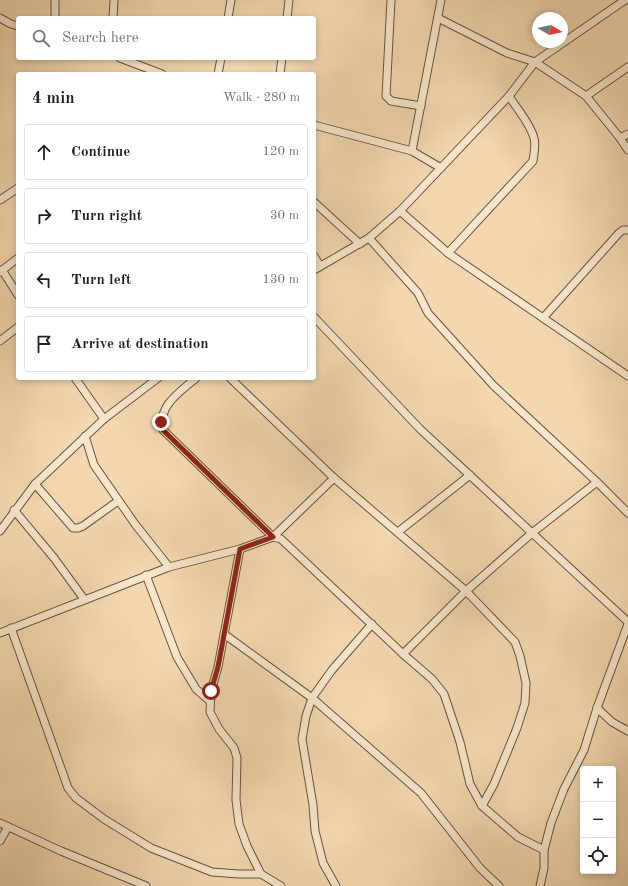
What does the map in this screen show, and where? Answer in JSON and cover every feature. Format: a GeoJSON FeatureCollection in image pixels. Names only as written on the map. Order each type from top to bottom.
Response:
{"type":"FeatureCollection","features":[{"type":"Feature","properties":{"kind":"street"},"geometry":{"type":"LineString","coordinates":[[55,0],[55,16]]}},
{"type":"Feature","properties":{"kind":"street"},"geometry":{"type":"LineString","coordinates":[[113,16],[114,0]]}},
{"type":"Feature","properties":{"kind":"street"},"geometry":{"type":"LineString","coordinates":[[228,16],[231,0]]}},
{"type":"Feature","properties":{"kind":"street"},"geometry":{"type":"LineString","coordinates":[[287,16],[289,0]]}},
{"type":"Feature","properties":{"kind":"street"},"geometry":{"type":"LineString","coordinates":[[391,0],[386,96],[391,101],[421,106]]}},
{"type":"Feature","properties":{"kind":"street"},"geometry":{"type":"LineString","coordinates":[[412,151],[441,0]]}},
{"type":"Feature","properties":{"kind":"street"},"geometry":{"type":"LineString","coordinates":[[317,268],[369,238],[400,211],[509,96],[534,62],[625,0]]}},
{"type":"Feature","properties":{"kind":"street"},"geometry":{"type":"LineString","coordinates":[[0,18],[16,25]]}},
{"type":"Feature","properties":{"kind":"street"},"geometry":{"type":"LineString","coordinates":[[438,18],[507,53],[534,62],[586,96],[628,150]]}},
{"type":"Feature","properties":{"kind":"street"},"geometry":{"type":"LineString","coordinates":[[125,60],[157,72]]}},
{"type":"Feature","properties":{"kind":"street"},"geometry":{"type":"LineString","coordinates":[[218,72],[221,60]]}},
{"type":"Feature","properties":{"kind":"street"},"geometry":{"type":"LineString","coordinates":[[280,72],[282,60]]}},
{"type":"Feature","properties":{"kind":"street"},"geometry":{"type":"LineString","coordinates":[[586,96],[628,67]]}},
{"type":"Feature","properties":{"kind":"street"},"geometry":{"type":"LineString","coordinates":[[448,253],[533,161],[535,139],[531,129],[509,96]]}},
{"type":"Feature","properties":{"kind":"street"},"geometry":{"type":"LineString","coordinates":[[316,126],[412,151],[441,168]]}},
{"type":"Feature","properties":{"kind":"street"},"geometry":{"type":"LineString","coordinates":[[620,138],[628,134]]}},
{"type":"Feature","properties":{"kind":"street"},"geometry":{"type":"LineString","coordinates":[[0,200],[16,189]]}},
{"type":"Feature","properties":{"kind":"street"},"geometry":{"type":"LineString","coordinates":[[316,204],[360,244]]}},
{"type":"Feature","properties":{"kind":"street"},"geometry":{"type":"LineString","coordinates":[[400,211],[448,253],[628,376]]}},
{"type":"Feature","properties":{"kind":"street"},"geometry":{"type":"LineString","coordinates":[[542,318],[619,233],[623,230],[628,230]]}},
{"type":"Feature","properties":{"kind":"street"},"geometry":{"type":"LineString","coordinates":[[369,238],[418,293],[428,313],[493,385],[597,482],[628,514]]}},
{"type":"Feature","properties":{"kind":"street"},"geometry":{"type":"LineString","coordinates":[[16,260],[1,271],[16,292]]}},
{"type":"Feature","properties":{"kind":"street"},"geometry":{"type":"LineString","coordinates":[[316,319],[420,429],[628,623],[597,708],[584,750],[564,789],[551,823],[544,850],[544,868],[540,886]]}},
{"type":"Feature","properties":{"kind":"street"},"geometry":{"type":"LineString","coordinates":[[0,341],[16,329]]}},
{"type":"Feature","properties":{"kind":"street"},"geometry":{"type":"LineString","coordinates":[[76,380],[104,419]]}},
{"type":"Feature","properties":{"kind":"street"},"geometry":{"type":"LineString","coordinates":[[194,380],[168,403],[162,414],[161,422],[163,430],[273,537],[281,539],[403,654],[432,679],[444,694],[460,742],[470,784],[482,806],[518,836],[544,850]]}},
{"type":"Feature","properties":{"kind":"street"},"geometry":{"type":"LineString","coordinates":[[232,380],[334,478],[466,591],[515,642],[520,656],[526,683],[525,703],[517,728],[494,784],[482,806]]}},
{"type":"Feature","properties":{"kind":"street"},"geometry":{"type":"LineString","coordinates":[[0,531],[14,510],[35,484],[85,436],[148,381]]}},
{"type":"Feature","properties":{"kind":"street"},"geometry":{"type":"LineString","coordinates":[[85,436],[94,466],[118,501],[168,567]]}},
{"type":"Feature","properties":{"kind":"street"},"geometry":{"type":"LineString","coordinates":[[398,532],[470,475]]}},
{"type":"Feature","properties":{"kind":"street"},"geometry":{"type":"LineString","coordinates":[[0,633],[168,567],[240,549],[273,537],[334,478]]}},
{"type":"Feature","properties":{"kind":"street"},"geometry":{"type":"LineString","coordinates":[[403,654],[466,591],[532,533],[597,482]]}},
{"type":"Feature","properties":{"kind":"street"},"geometry":{"type":"LineString","coordinates":[[35,484],[73,528],[82,526],[118,501]]}},
{"type":"Feature","properties":{"kind":"street"},"geometry":{"type":"LineString","coordinates":[[14,510],[54,558],[84,599]]}},
{"type":"Feature","properties":{"kind":"street"},"geometry":{"type":"LineString","coordinates":[[240,549],[218,667],[211,691],[210,712],[219,729],[234,748],[237,758],[236,800],[239,824],[253,859],[261,874]]}},
{"type":"Feature","properties":{"kind":"street"},"geometry":{"type":"LineString","coordinates":[[146,576],[178,657],[196,689],[210,701]]}},
{"type":"Feature","properties":{"kind":"street"},"geometry":{"type":"LineString","coordinates":[[336,886],[323,863],[315,830],[313,805],[302,739],[306,716],[312,698],[332,670],[372,624]]}},
{"type":"Feature","properties":{"kind":"street"},"geometry":{"type":"LineString","coordinates":[[12,628],[68,788],[76,798],[104,819],[151,848],[212,872],[261,874],[281,886]]}},
{"type":"Feature","properties":{"kind":"street"},"geometry":{"type":"LineString","coordinates":[[224,634],[312,698],[421,793],[480,868],[499,886]]}},
{"type":"Feature","properties":{"kind":"street"},"geometry":{"type":"LineString","coordinates":[[597,708],[612,722],[628,731]]}},
{"type":"Feature","properties":{"kind":"street"},"geometry":{"type":"LineString","coordinates":[[0,823],[146,886]]}},
{"type":"Feature","properties":{"kind":"street"},"geometry":{"type":"LineString","coordinates":[[0,841],[8,826]]}},
{"type":"Feature","properties":{"kind":"route"},"geometry":{"type":"LineString","coordinates":[[161,422],[163,430],[273,537],[240,549],[218,667],[211,691]]}}]}
